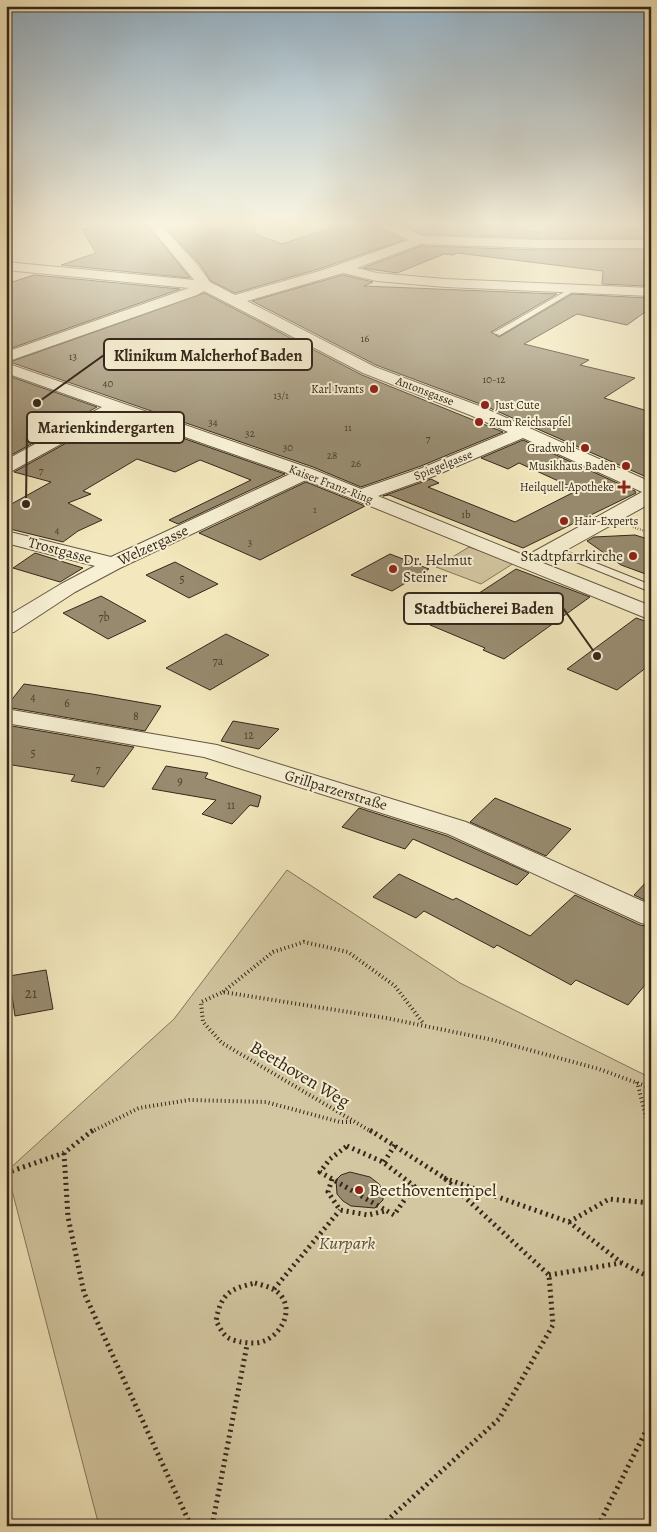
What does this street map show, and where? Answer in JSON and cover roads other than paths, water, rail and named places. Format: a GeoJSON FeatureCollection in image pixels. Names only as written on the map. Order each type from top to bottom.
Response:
{"type":"FeatureCollection","features":[{"type":"Feature","properties":{"kind":"street"},"geometry":{"type":"LineString","coordinates":[[6,357],[182,295]]}},
{"type":"Feature","properties":{"kind":"street","name":"Antonsgasse"},"geometry":{"type":"LineString","coordinates":[[225,295],[362,367],[476,410],[651,489]]}},
{"type":"Feature","properties":{"kind":"street"},"geometry":{"type":"LineString","coordinates":[[234,300],[254,295]]}},
{"type":"Feature","properties":{"kind":"street","name":"Kaiser Franz-Ring"},"geometry":{"type":"LineString","coordinates":[[6,368],[306,473],[651,614]]}},
{"type":"Feature","properties":{"kind":"street"},"geometry":{"type":"LineString","coordinates":[[6,467],[117,406]]}},
{"type":"Feature","properties":{"kind":"street","name":"Spiegelgasse"},"geometry":{"type":"LineString","coordinates":[[362,495],[428,472],[523,432]]}},
{"type":"Feature","properties":{"kind":"street","name":"Welzergasse"},"geometry":{"type":"LineString","coordinates":[[6,627],[68,588],[113,564],[306,473]]}},
{"type":"Feature","properties":{"kind":"street"},"geometry":{"type":"LineString","coordinates":[[528,563],[651,496]]}},
{"type":"Feature","properties":{"kind":"street","name":"Trostgasse"},"geometry":{"type":"LineString","coordinates":[[6,536],[113,564]]}},
{"type":"Feature","properties":{"kind":"street","name":"Grillparzerstraße"},"geometry":{"type":"LineString","coordinates":[[6,716],[208,750],[457,828],[651,916]]}},
{"type":"Feature","properties":{"kind":"lane"},"geometry":{"type":"LineString","coordinates":[[497,333],[561,295]]}},
{"type":"Feature","properties":{"kind":"lane"},"geometry":{"type":"LineString","coordinates":[[553,549],[651,589]]}},
{"type":"Feature","properties":{"kind":"place","name":"Karl Ivants"},"geometry":{"type":"Point","coordinates":[374,389]}},
{"type":"Feature","properties":{"kind":"place","name":"Klinikum Malcherhof Baden"},"geometry":{"type":"Point","coordinates":[37,403]}},
{"type":"Feature","properties":{"kind":"place","name":"Just Cute"},"geometry":{"type":"Point","coordinates":[485,405]}},
{"type":"Feature","properties":{"kind":"place","name":"Zum Reichsapfel"},"geometry":{"type":"Point","coordinates":[479,422]}},
{"type":"Feature","properties":{"kind":"place","name":"Gradwohl"},"geometry":{"type":"Point","coordinates":[585,448]}},
{"type":"Feature","properties":{"kind":"place","name":"Musikhaus Baden"},"geometry":{"type":"Point","coordinates":[626,466]}},
{"type":"Feature","properties":{"kind":"place","name":"Heilquell-Apotheke"},"geometry":{"type":"Point","coordinates":[624,487]}},
{"type":"Feature","properties":{"kind":"place","name":"Marienkindergarten"},"geometry":{"type":"Point","coordinates":[26,504]}},
{"type":"Feature","properties":{"kind":"place","name":"Hair-Experts"},"geometry":{"type":"Point","coordinates":[564,521]}},
{"type":"Feature","properties":{"kind":"place","name":"Stadtpfarrkirche"},"geometry":{"type":"Point","coordinates":[633,556]}},
{"type":"Feature","properties":{"kind":"place","name":"Dr. Helmut Steiner"},"geometry":{"type":"Point","coordinates":[393,569]}},
{"type":"Feature","properties":{"kind":"place","name":"Stadtbücherei Baden"},"geometry":{"type":"Point","coordinates":[597,656]}},
{"type":"Feature","properties":{"kind":"place","name":"Beethoventempel"},"geometry":{"type":"Point","coordinates":[359,1190]}},
{"type":"Feature","properties":{"kind":"park label","name":"Kurpark"},"geometry":{"type":"Point","coordinates":[347,1243]}}]}
